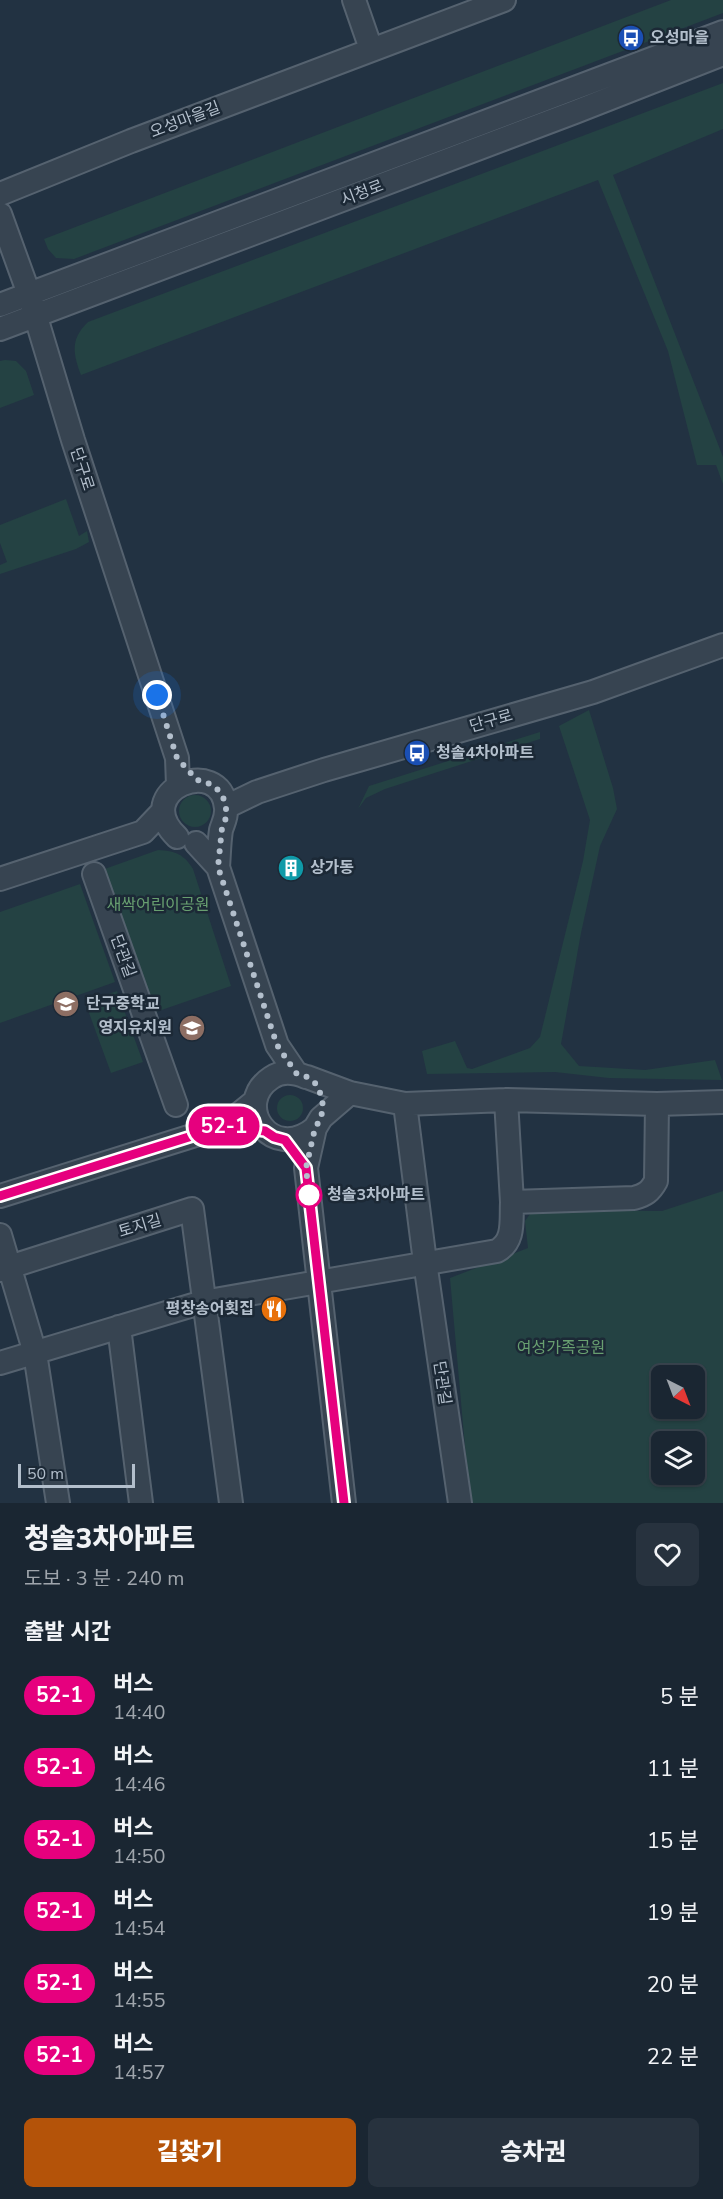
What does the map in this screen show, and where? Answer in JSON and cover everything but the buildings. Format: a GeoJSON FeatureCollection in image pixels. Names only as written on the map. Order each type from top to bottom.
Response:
{"type":"FeatureCollection","features":[{"type":"Feature","properties":{"kind":"street"},"geometry":{"type":"LineString","coordinates":[[354,0],[371,49]]}},
{"type":"Feature","properties":{"kind":"street","name":"오성마을길"},"geometry":{"type":"LineString","coordinates":[[0,194],[131,141],[504,0]]}},
{"type":"Feature","properties":{"kind":"street","name":"시청로"},"geometry":{"type":"LineString","coordinates":[[0,329],[32,305],[723,32]]}},
{"type":"Feature","properties":{"kind":"street","name":"시청로"},"geometry":{"type":"LineString","coordinates":[[0,305],[32,305],[575,112],[723,54]]}},
{"type":"Feature","properties":{"kind":"street","name":"단구로"},"geometry":{"type":"LineString","coordinates":[[0,214],[32,305],[73,440],[177,758],[208,798],[215,836],[206,841],[186,840]]}},
{"type":"Feature","properties":{"kind":"street","name":"단구로"},"geometry":{"type":"LineString","coordinates":[[208,798],[257,792],[324,770],[593,692],[723,645]]}},
{"type":"Feature","properties":{"kind":"street"},"geometry":{"type":"LineString","coordinates":[[218,867],[186,840],[169,830],[164,811],[165,801],[170,792],[208,798],[218,867],[277,1045],[302,1075],[316,1084],[321,1095],[323,1106],[306,1168],[344,1503]]}},
{"type":"Feature","properties":{"kind":"street"},"geometry":{"type":"LineString","coordinates":[[0,879],[142,832],[164,811]]}},
{"type":"Feature","properties":{"kind":"street"},"geometry":{"type":"LineString","coordinates":[[142,832],[186,840]]}},
{"type":"Feature","properties":{"kind":"street","name":"단관길"},"geometry":{"type":"LineString","coordinates":[[94,874],[177,1105]]}},
{"type":"Feature","properties":{"kind":"street"},"geometry":{"type":"LineString","coordinates":[[277,1045],[260,1091],[255,1112],[259,1122],[306,1168]]}},
{"type":"Feature","properties":{"kind":"street"},"geometry":{"type":"LineString","coordinates":[[0,1196],[224,1126],[274,1076],[285,1072],[302,1075],[350,1093],[405,1104],[506,1100],[657,1104],[723,1102]]}},
{"type":"Feature","properties":{"kind":"street"},"geometry":{"type":"LineString","coordinates":[[224,1126],[296,1140],[306,1136],[350,1093]]}},
{"type":"Feature","properties":{"kind":"street"},"geometry":{"type":"LineString","coordinates":[[0,1363],[203,1302],[497,1251],[509,1240],[511,1231],[512,1202],[506,1100]]}},
{"type":"Feature","properties":{"kind":"street","name":"단관길"},"geometry":{"type":"LineString","coordinates":[[405,1104],[460,1503]]}},
{"type":"Feature","properties":{"kind":"street"},"geometry":{"type":"LineString","coordinates":[[512,1202],[634,1198],[651,1190],[656,1181],[657,1104]]}},
{"type":"Feature","properties":{"kind":"street","name":"토지길"},"geometry":{"type":"LineString","coordinates":[[5,1268],[192,1209],[231,1503]]}},
{"type":"Feature","properties":{"kind":"street"},"geometry":{"type":"LineString","coordinates":[[0,1235],[5,1268],[35,1353],[58,1503]]}},
{"type":"Feature","properties":{"kind":"street"},"geometry":{"type":"LineString","coordinates":[[119,1327],[141,1503]]}},
{"type":"Feature","properties":{"kind":"green space"},"geometry":{"type":"Polygon","coordinates":[[[671,0],[723,0],[723,13],[74,259],[56,258],[48,249],[44,239],[671,0]]]}},
{"type":"Feature","properties":{"kind":"green space"},"geometry":{"type":"Polygon","coordinates":[[[723,83],[723,129],[613,175],[723,457],[723,484],[716,465],[697,465],[668,351],[598,180],[81,375],[75,347],[78,334],[88,322],[723,83]]]}},
{"type":"Feature","properties":{"kind":"green space"},"geometry":{"type":"Polygon","coordinates":[[[0,361],[16,361],[26,371],[34,395],[0,408],[0,361]]]}},
{"type":"Feature","properties":{"kind":"green space"},"geometry":{"type":"Polygon","coordinates":[[[66,499],[79,536],[87,531],[89,542],[76,549],[0,574],[0,565],[7,562],[0,543],[0,525],[66,499]]]}},
{"type":"Feature","properties":{"kind":"green space"},"geometry":{"type":"Polygon","coordinates":[[[589,710],[613,788],[617,809],[600,846],[581,933],[561,1044],[579,1066],[645,1070],[715,1060],[722,1080],[609,1078],[555,1072],[427,1074],[422,1051],[455,1041],[467,1068],[472,1069],[530,1048],[540,1037],[583,861],[590,820],[559,726],[589,710]]]}},
{"type":"Feature","properties":{"kind":"green space"},"geometry":{"type":"Polygon","coordinates":[[[540,732],[540,739],[385,789],[366,798],[358,809],[369,786],[540,732]]]}},
{"type":"Feature","properties":{"kind":"green space"},"geometry":{"type":"Polygon","coordinates":[[[195,795],[206,800],[211,811],[206,822],[195,827],[184,822],[179,811],[184,800],[195,795]]]}},
{"type":"Feature","properties":{"kind":"green space","name":"새싹어린이공원"},"geometry":{"type":"Polygon","coordinates":[[[158,850],[178,854],[193,869],[231,986],[150,1014],[99,871],[158,850]]]}},
{"type":"Feature","properties":{"kind":"green space"},"geometry":{"type":"Polygon","coordinates":[[[80,884],[115,982],[0,1023],[0,912],[80,884]]]}},
{"type":"Feature","properties":{"kind":"green space"},"geometry":{"type":"Polygon","coordinates":[[[117,991],[143,1062],[111,1073],[85,1002],[117,991]]]}},
{"type":"Feature","properties":{"kind":"green space"},"geometry":{"type":"Polygon","coordinates":[[[290,1095],[299,1099],[303,1108],[299,1117],[290,1121],[281,1117],[277,1108],[281,1099],[290,1095]]]}},
{"type":"Feature","properties":{"kind":"green space","name":"여성가족공원"},"geometry":{"type":"Polygon","coordinates":[[[723,1191],[723,1503],[470,1503],[450,1278],[528,1248],[525,1221],[533,1210],[662,1211],[723,1191]]]}},
{"type":"Feature","properties":{"kind":"bus line","name":"52-1"},"geometry":{"type":"LineString","coordinates":[[0,1196],[224,1126],[265,1131],[285,1140],[306,1168],[344,1503]]}},
{"type":"Feature","properties":{"kind":"place","name":"오성마을"},"geometry":{"type":"Point","coordinates":[631,38]}},
{"type":"Feature","properties":{"kind":"place","name":"청솔4차아파트"},"geometry":{"type":"Point","coordinates":[417,753]}},
{"type":"Feature","properties":{"kind":"place","name":"상가동"},"geometry":{"type":"Point","coordinates":[291,868]}},
{"type":"Feature","properties":{"kind":"place","name":"단구중학교"},"geometry":{"type":"Point","coordinates":[66,1004]}},
{"type":"Feature","properties":{"kind":"place","name":"영지유치원"},"geometry":{"type":"Point","coordinates":[192,1028]}},
{"type":"Feature","properties":{"kind":"place","name":"청솔3차아파트"},"geometry":{"type":"Point","coordinates":[309,1195]}},
{"type":"Feature","properties":{"kind":"place","name":"평창송어횟집"},"geometry":{"type":"Point","coordinates":[274,1309]}},
{"type":"Feature","properties":{"kind":"route"},"geometry":{"type":"LineString","coordinates":[[157,695],[177,758],[197,780],[208,783],[223,797],[226,818],[222,828],[218,867],[277,1045],[296,1073],[316,1084],[321,1095],[323,1106],[321,1118],[315,1128],[306,1168],[309,1195]]}}]}
